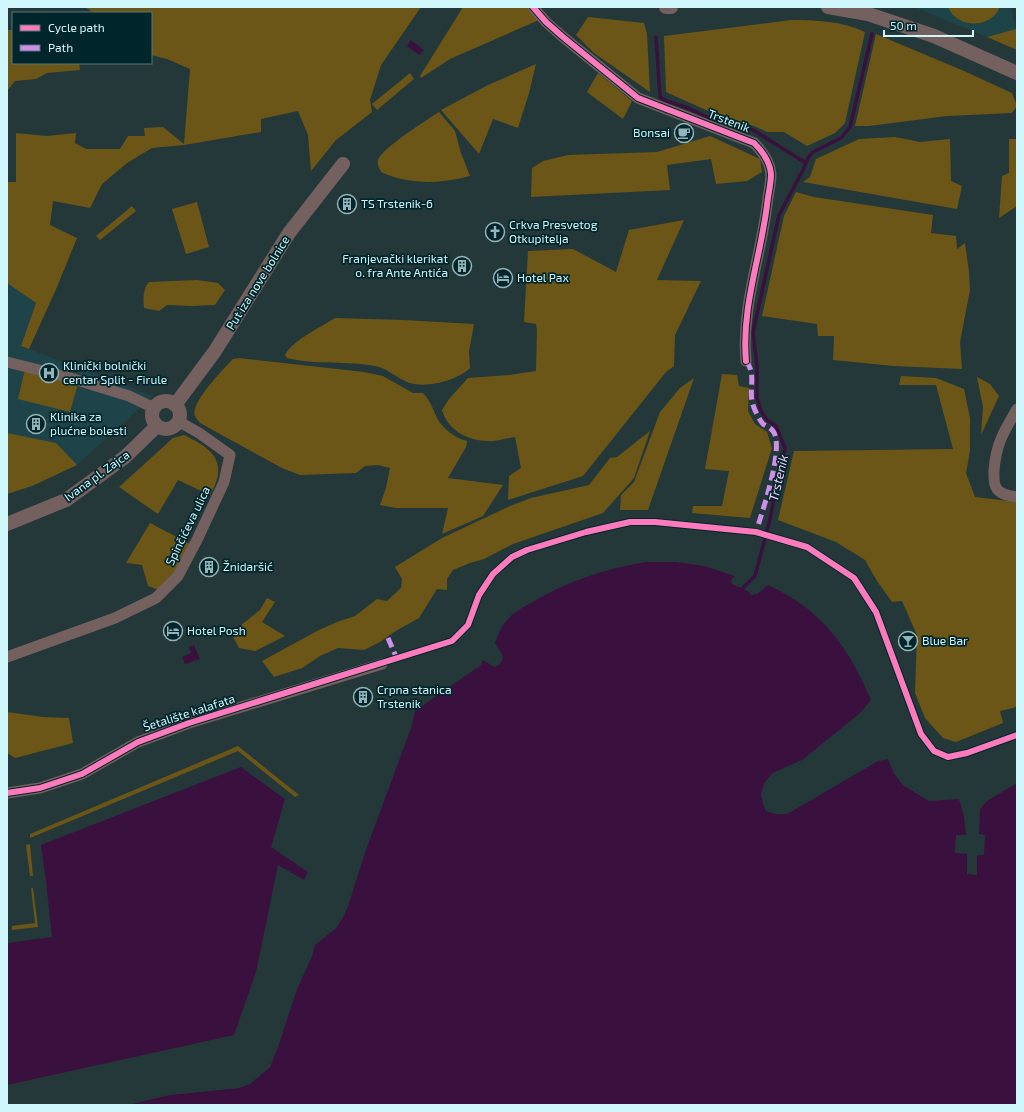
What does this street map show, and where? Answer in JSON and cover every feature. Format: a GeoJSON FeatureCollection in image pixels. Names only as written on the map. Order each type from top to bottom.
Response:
{"type":"FeatureCollection","features":[{"type":"Feature","properties":{"kind":"street","name":"Trstenik"},"geometry":{"type":"LineString","coordinates":[[533,7],[546,22],[563,37],[638,98],[754,143],[764,152],[771,174],[766,215],[750,296],[746,331],[746,361]]}},
{"type":"Feature","properties":{"kind":"street"},"geometry":{"type":"LineString","coordinates":[[666,7],[671,7]]}},
{"type":"Feature","properties":{"kind":"street"},"geometry":{"type":"LineString","coordinates":[[828,7],[868,14],[934,36],[1017,73]]}},
{"type":"Feature","properties":{"kind":"street","name":"Put iza nove bolnice"},"geometry":{"type":"LineString","coordinates":[[175,405],[215,351],[289,233],[343,164]]}},
{"type":"Feature","properties":{"kind":"street"},"geometry":{"type":"LineString","coordinates":[[7,362],[61,375],[129,396],[154,408]]}},
{"type":"Feature","properties":{"kind":"street"},"geometry":{"type":"LineString","coordinates":[[164,402],[175,405],[179,412],[178,421],[174,426],[161,428],[157,426],[152,416],[156,405],[164,402]]}},
{"type":"Feature","properties":{"kind":"street"},"geometry":{"type":"LineString","coordinates":[[1017,409],[999,442],[995,456],[994,478],[998,491],[1017,497]]}},
{"type":"Feature","properties":{"kind":"street","name":"Spinčićeva ulica"},"geometry":{"type":"LineString","coordinates":[[7,657],[115,618],[156,598],[178,576],[197,540],[224,482],[230,455],[199,433],[178,421]]}},
{"type":"Feature","properties":{"kind":"street","name":"Ivana pl. Zajca"},"geometry":{"type":"LineString","coordinates":[[7,524],[66,500],[125,457],[157,426]]}},
{"type":"Feature","properties":{"kind":"street","name":"Šetalište kalafata"},"geometry":{"type":"LineString","coordinates":[[7,793],[40,788],[82,774],[138,742],[189,723],[382,664]]}},
{"type":"Feature","properties":{"kind":"shaded area"},"geometry":{"type":"Polygon","coordinates":[[[85,7],[421,7],[381,65],[370,100],[372,112],[336,140],[311,171],[308,135],[298,111],[261,119],[261,132],[184,145],[152,148],[127,163],[102,184],[90,208],[53,201],[50,225],[77,238],[29,349],[21,346],[36,303],[7,283],[7,182],[16,182],[16,133],[47,136],[76,133],[75,143],[86,149],[120,149],[128,136],[145,136],[144,128],[163,127],[184,144],[190,69],[167,59],[152,55],[152,12],[92,12],[85,7]]]}},
{"type":"Feature","properties":{"kind":"shaded area"},"geometry":{"type":"Polygon","coordinates":[[[463,7],[527,7],[539,20],[450,59],[421,78],[420,76],[463,7]]]}},
{"type":"Feature","properties":{"kind":"shaded area"},"geometry":{"type":"Polygon","coordinates":[[[914,7],[1011,7],[1016,29],[987,37],[914,7]]]}},
{"type":"Feature","properties":{"kind":"shaded area"},"geometry":{"type":"Polygon","coordinates":[[[948,7],[1000,7],[996,14],[989,19],[974,24],[959,19],[952,14],[948,7]]]}},
{"type":"Feature","properties":{"kind":"shaded area"},"geometry":{"type":"Polygon","coordinates":[[[588,17],[644,23],[647,34],[650,92],[594,53],[576,35],[588,17]]]}},
{"type":"Feature","properties":{"kind":"shaded area"},"geometry":{"type":"Polygon","coordinates":[[[791,20],[838,23],[865,32],[845,123],[835,133],[807,146],[784,132],[767,132],[754,126],[717,115],[666,92],[664,36],[791,20]]]}},
{"type":"Feature","properties":{"kind":"shaded area"},"geometry":{"type":"Polygon","coordinates":[[[1017,29],[1017,50],[987,37],[1017,29]]]}},
{"type":"Feature","properties":{"kind":"shaded area"},"geometry":{"type":"Polygon","coordinates":[[[7,30],[12,30],[12,64],[79,64],[80,70],[47,73],[36,79],[15,81],[7,91],[7,30]]]}},
{"type":"Feature","properties":{"kind":"shaded area"},"geometry":{"type":"Polygon","coordinates":[[[876,34],[1012,93],[1017,106],[1012,113],[947,116],[869,126],[855,126],[876,34]]]}},
{"type":"Feature","properties":{"kind":"shaded area"},"geometry":{"type":"Polygon","coordinates":[[[411,40],[424,50],[419,55],[407,46],[411,40]]]}},
{"type":"Feature","properties":{"kind":"shaded area"},"geometry":{"type":"Polygon","coordinates":[[[536,64],[518,128],[493,119],[479,154],[441,110],[488,85],[536,64]]]}},
{"type":"Feature","properties":{"kind":"shaded area"},"geometry":{"type":"Polygon","coordinates":[[[410,73],[414,79],[377,110],[372,104],[410,73]]]}},
{"type":"Feature","properties":{"kind":"shaded area"},"geometry":{"type":"Polygon","coordinates":[[[598,73],[632,101],[623,119],[587,92],[598,73]]]}},
{"type":"Feature","properties":{"kind":"shaded area"},"geometry":{"type":"Polygon","coordinates":[[[439,112],[455,131],[461,153],[470,176],[448,181],[425,182],[403,179],[381,172],[378,166],[378,160],[381,155],[406,134],[439,112]]]}},
{"type":"Feature","properties":{"kind":"shaded area"},"geometry":{"type":"Polygon","coordinates":[[[710,136],[760,159],[762,172],[747,181],[716,184],[711,159],[667,165],[670,190],[531,197],[532,168],[543,161],[568,155],[657,152],[710,136]]]}},
{"type":"Feature","properties":{"kind":"shaded area"},"geometry":{"type":"Polygon","coordinates":[[[895,137],[920,142],[950,139],[951,181],[962,186],[957,209],[803,182],[810,177],[816,159],[859,139],[895,137]]]}},
{"type":"Feature","properties":{"kind":"shaded area"},"geometry":{"type":"Polygon","coordinates":[[[1009,139],[1017,139],[1017,206],[999,218],[1002,176],[1009,173],[1009,139]]]}},
{"type":"Feature","properties":{"kind":"shaded area"},"geometry":{"type":"Polygon","coordinates":[[[796,192],[814,197],[933,215],[931,233],[956,236],[957,249],[965,243],[970,290],[960,342],[962,369],[894,366],[833,360],[834,336],[818,336],[817,324],[762,316],[784,216],[796,192]]]}},
{"type":"Feature","properties":{"kind":"shaded area"},"geometry":{"type":"Polygon","coordinates":[[[197,202],[209,247],[186,254],[172,209],[197,202]]]}},
{"type":"Feature","properties":{"kind":"shaded area"},"geometry":{"type":"Polygon","coordinates":[[[132,206],[136,211],[100,240],[96,236],[132,206]]]}},
{"type":"Feature","properties":{"kind":"shaded area"},"geometry":{"type":"Polygon","coordinates":[[[684,220],[657,280],[701,281],[675,335],[674,366],[666,372],[583,476],[508,500],[509,476],[521,468],[515,437],[490,441],[472,439],[459,433],[453,428],[442,410],[449,399],[468,378],[509,375],[536,371],[536,324],[524,322],[528,251],[573,249],[616,272],[629,230],[684,220]]]}},
{"type":"Feature","properties":{"kind":"shaded area"},"geometry":{"type":"Polygon","coordinates":[[[197,280],[218,283],[225,290],[215,305],[167,305],[159,311],[144,308],[145,291],[149,282],[197,280]]]}},
{"type":"Feature","properties":{"kind":"shaded area","name":"Klinički bolnički centar Split - Firule"},"geometry":{"type":"Polygon","coordinates":[[[7,283],[36,303],[21,346],[153,396],[77,465],[7,464],[7,283]]]}},
{"type":"Feature","properties":{"kind":"shaded area"},"geometry":{"type":"Polygon","coordinates":[[[335,318],[474,324],[469,352],[470,368],[457,377],[439,383],[420,385],[412,384],[384,369],[375,366],[287,358],[285,355],[294,344],[335,318]]]}},
{"type":"Feature","properties":{"kind":"shaded area"},"geometry":{"type":"Polygon","coordinates":[[[239,358],[364,372],[383,376],[413,393],[423,393],[442,426],[454,435],[467,441],[466,447],[448,478],[503,485],[483,516],[442,534],[448,508],[396,508],[380,505],[386,488],[390,468],[378,465],[365,466],[356,473],[300,475],[282,468],[200,423],[195,416],[194,411],[206,390],[233,359],[239,358]]]}},
{"type":"Feature","properties":{"kind":"shaded area"},"geometry":{"type":"Polygon","coordinates":[[[25,369],[78,384],[70,412],[18,399],[25,369]]]}},
{"type":"Feature","properties":{"kind":"shaded area"},"geometry":{"type":"Polygon","coordinates":[[[722,374],[737,375],[739,386],[749,388],[748,411],[755,424],[767,432],[772,448],[750,518],[692,513],[693,506],[722,506],[729,471],[705,469],[722,374]]]}},
{"type":"Feature","properties":{"kind":"shaded area"},"geometry":{"type":"Polygon","coordinates":[[[901,376],[936,378],[964,389],[970,418],[970,451],[966,473],[975,497],[1017,502],[1017,706],[1000,711],[1003,723],[956,742],[943,738],[925,718],[915,693],[917,635],[902,601],[892,602],[877,581],[865,560],[836,542],[778,520],[794,451],[953,449],[936,385],[899,385],[901,376]]]}},
{"type":"Feature","properties":{"kind":"shaded area"},"geometry":{"type":"Polygon","coordinates":[[[977,377],[990,384],[999,396],[981,435],[983,407],[977,377]]]}},
{"type":"Feature","properties":{"kind":"shaded area"},"geometry":{"type":"Polygon","coordinates":[[[694,378],[648,510],[620,510],[621,495],[634,482],[660,412],[680,388],[694,378]]]}},
{"type":"Feature","properties":{"kind":"shaded area"},"geometry":{"type":"Polygon","coordinates":[[[650,431],[634,478],[603,513],[513,544],[484,559],[453,570],[447,579],[447,590],[437,589],[419,618],[364,650],[338,648],[320,656],[302,668],[274,677],[262,661],[317,631],[355,616],[377,599],[387,601],[401,588],[402,579],[395,567],[442,538],[510,506],[531,498],[589,485],[610,458],[617,457],[650,431]]]}},
{"type":"Feature","properties":{"kind":"shaded area"},"geometry":{"type":"Polygon","coordinates":[[[7,433],[56,443],[77,465],[32,486],[7,494],[7,433]]]}},
{"type":"Feature","properties":{"kind":"shaded area"},"geometry":{"type":"Polygon","coordinates":[[[184,435],[210,451],[215,458],[218,465],[218,474],[216,484],[210,495],[178,480],[158,514],[119,487],[173,438],[184,435]]]}},
{"type":"Feature","properties":{"kind":"shaded area"},"geometry":{"type":"Polygon","coordinates":[[[150,523],[190,544],[177,569],[159,590],[148,586],[142,565],[126,563],[150,523]]]}},
{"type":"Feature","properties":{"kind":"shaded area"},"geometry":{"type":"Polygon","coordinates":[[[646,562],[676,562],[704,566],[735,576],[731,580],[732,584],[748,591],[751,595],[757,594],[768,585],[787,595],[804,606],[831,632],[843,646],[862,681],[871,700],[859,714],[802,760],[773,773],[765,782],[761,794],[766,811],[787,814],[878,761],[888,759],[894,773],[903,785],[929,801],[959,798],[964,816],[966,835],[956,835],[955,853],[967,854],[967,874],[977,875],[977,855],[984,855],[985,835],[979,834],[980,809],[987,801],[1017,783],[1017,1105],[128,1105],[169,1095],[239,1088],[250,1084],[270,1067],[297,989],[312,956],[315,945],[336,928],[348,906],[365,852],[412,725],[415,711],[481,665],[483,660],[494,667],[499,664],[503,656],[495,643],[504,624],[510,616],[519,610],[558,588],[572,582],[601,572],[646,562]]]}},
{"type":"Feature","properties":{"kind":"shaded area"},"geometry":{"type":"Polygon","coordinates":[[[267,598],[275,602],[262,622],[285,636],[255,651],[239,648],[231,633],[260,610],[267,598]]]}},
{"type":"Feature","properties":{"kind":"shaded area"},"geometry":{"type":"Polygon","coordinates":[[[194,645],[200,659],[185,664],[182,657],[191,653],[189,647],[194,645]]]}},
{"type":"Feature","properties":{"kind":"shaded area"},"geometry":{"type":"Polygon","coordinates":[[[7,712],[43,717],[69,718],[73,743],[15,758],[7,753],[7,712]]]}},
{"type":"Feature","properties":{"kind":"shaded area"},"geometry":{"type":"Polygon","coordinates":[[[238,746],[299,795],[295,797],[238,751],[30,838],[30,834],[238,746]]]}},
{"type":"Feature","properties":{"kind":"shaded area"},"geometry":{"type":"Polygon","coordinates":[[[241,767],[285,799],[271,847],[308,872],[304,880],[278,865],[256,972],[234,1035],[7,1085],[7,943],[52,937],[41,845],[241,767]]]}},
{"type":"Feature","properties":{"kind":"shaded area"},"geometry":{"type":"Polygon","coordinates":[[[30,844],[33,876],[30,876],[26,845],[30,844]]]}},
{"type":"Feature","properties":{"kind":"shaded area"},"geometry":{"type":"Polygon","coordinates":[[[31,888],[33,888],[38,927],[12,930],[12,926],[35,923],[31,888]]]}},
{"type":"Feature","properties":{"kind":"pier"},"geometry":{"type":"Polygon","coordinates":[[[411,721],[412,725],[365,852],[348,906],[336,928],[315,945],[312,956],[297,989],[270,1067],[250,1084],[239,1088],[169,1095],[126,1105],[127,1103],[169,1093],[238,1086],[249,1082],[268,1066],[276,1047],[295,988],[310,955],[313,944],[334,926],[340,918],[346,905],[363,851],[411,721]]]}},
{"type":"Feature","properties":{"kind":"pier"},"geometry":{"type":"Polygon","coordinates":[[[888,757],[904,783],[930,799],[960,797],[966,816],[968,834],[966,835],[964,816],[959,799],[929,801],[903,785],[894,773],[888,759],[878,761],[787,814],[776,814],[766,811],[761,794],[765,782],[773,773],[802,760],[804,761],[774,775],[767,783],[763,794],[768,809],[777,812],[787,812],[877,759],[888,757]]]}},
{"type":"Feature","properties":{"kind":"waterway","name":"Trstenik"},"geometry":{"type":"LineString","coordinates":[[742,589],[755,576],[769,523],[785,448],[776,426],[767,420],[761,411],[757,398],[757,366],[753,332],[779,215],[808,158],[813,152],[841,138],[850,127],[872,34]]}},
{"type":"Feature","properties":{"kind":"waterway","name":"Trstenik"},"geometry":{"type":"LineString","coordinates":[[656,37],[660,97],[715,121],[753,130],[806,163]]}},
{"type":"Feature","properties":{"kind":"marked path"},"geometry":{"type":"LineString","coordinates":[[746,361],[751,371],[751,394],[754,407],[763,424],[773,431],[776,439],[776,451],[771,480],[756,532]]}},
{"type":"Feature","properties":{"kind":"marked path"},"geometry":{"type":"LineString","coordinates":[[388,638],[397,659]]}},
{"type":"Feature","properties":{"kind":"cycle path"},"geometry":{"type":"LineString","coordinates":[[533,7],[546,22],[563,37],[638,98],[754,143],[765,157],[769,165],[771,182],[746,321],[746,361]]}},
{"type":"Feature","properties":{"kind":"cycle path"},"geometry":{"type":"LineString","coordinates":[[7,793],[40,788],[82,774],[138,742],[189,723],[452,641],[468,625],[479,595],[493,574],[512,557],[527,550],[586,532],[630,522],[655,522],[756,532],[807,547],[854,578],[876,612],[921,734],[934,751],[948,757],[967,753],[1017,735]]}},
{"type":"Feature","properties":{"kind":"place","name":"Bonsai"},"geometry":{"type":"Point","coordinates":[684,133]}},
{"type":"Feature","properties":{"kind":"place","name":"TS Trstenik-6"},"geometry":{"type":"Point","coordinates":[347,204]}},
{"type":"Feature","properties":{"kind":"place","name":"Crkva Presvetog Otkupitelja"},"geometry":{"type":"Point","coordinates":[495,232]}},
{"type":"Feature","properties":{"kind":"place","name":"Franjevački klerikat o. fra Ante Antića"},"geometry":{"type":"Point","coordinates":[462,266]}},
{"type":"Feature","properties":{"kind":"place","name":"Hotel Pax"},"geometry":{"type":"Point","coordinates":[503,278]}},
{"type":"Feature","properties":{"kind":"place","name":"Klinički bolnički centar Split - Firule"},"geometry":{"type":"Point","coordinates":[49,373]}},
{"type":"Feature","properties":{"kind":"place","name":"Klinika za plućne bolesti"},"geometry":{"type":"Point","coordinates":[36,424]}},
{"type":"Feature","properties":{"kind":"place","name":"Žnidaršić"},"geometry":{"type":"Point","coordinates":[209,567]}},
{"type":"Feature","properties":{"kind":"place","name":"Hotel Posh"},"geometry":{"type":"Point","coordinates":[173,631]}},
{"type":"Feature","properties":{"kind":"place","name":"Blue Bar"},"geometry":{"type":"Point","coordinates":[908,641]}},
{"type":"Feature","properties":{"kind":"place","name":"Crpna stanica Trstenik"},"geometry":{"type":"Point","coordinates":[363,697]}}]}
